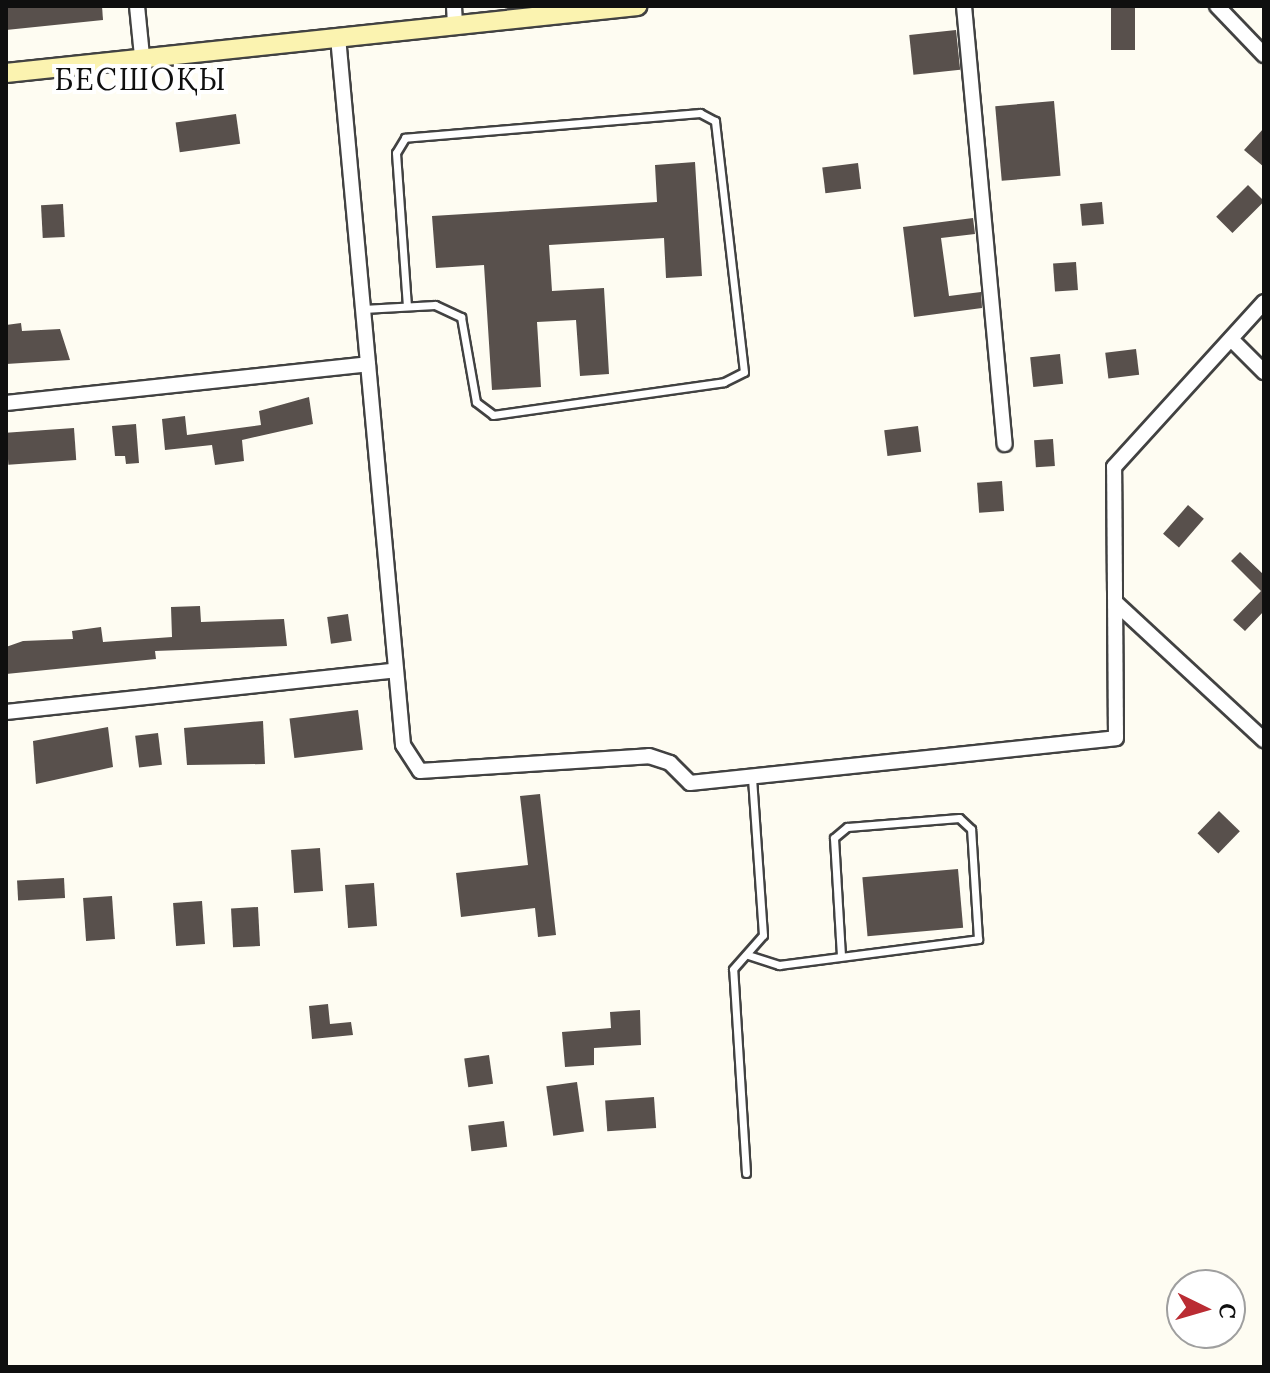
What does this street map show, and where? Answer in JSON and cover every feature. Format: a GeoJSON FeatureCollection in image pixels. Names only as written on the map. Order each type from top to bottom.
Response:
{"type":"FeatureCollection","features":[{"type":"Feature","properties":{"kind":"street"},"geometry":{"type":"LineString","coordinates":[[137,6],[142,56]]}},
{"type":"Feature","properties":{"kind":"street"},"geometry":{"type":"LineString","coordinates":[[6,73],[338,37],[454,15],[637,6]]}},
{"type":"Feature","properties":{"kind":"street"},"geometry":{"type":"LineString","coordinates":[[964,6],[1005,444]]}},
{"type":"Feature","properties":{"kind":"street"},"geometry":{"type":"LineString","coordinates":[[1217,6],[1264,55]]}},
{"type":"Feature","properties":{"kind":"street"},"geometry":{"type":"LineString","coordinates":[[338,37],[403,745],[420,771],[649,756],[670,763],[690,783],[1116,738],[1114,467],[1264,302]]}},
{"type":"Feature","properties":{"kind":"street"},"geometry":{"type":"LineString","coordinates":[[1231,339],[1264,372]]}},
{"type":"Feature","properties":{"kind":"street"},"geometry":{"type":"LineString","coordinates":[[6,403],[368,364]]}},
{"type":"Feature","properties":{"kind":"street"},"geometry":{"type":"LineString","coordinates":[[1116,603],[1264,740]]}},
{"type":"Feature","properties":{"kind":"street"},"geometry":{"type":"LineString","coordinates":[[6,712],[396,670]]}},
{"type":"Feature","properties":{"kind":"lane"},"geometry":{"type":"LineString","coordinates":[[363,309],[435,305],[461,317],[476,402],[493,415],[724,382],[744,372],[715,121],[700,113],[405,138],[396,153],[407,306]]}},
{"type":"Feature","properties":{"kind":"lane"},"geometry":{"type":"LineString","coordinates":[[746,1173],[733,969],[763,935],[752,776]]}},
{"type":"Feature","properties":{"kind":"lane"},"geometry":{"type":"LineString","coordinates":[[748,955],[779,965],[978,939],[971,829],[959,818],[847,827],[834,838],[841,955]]}},
{"type":"Feature","properties":{"kind":"building"},"geometry":{"type":"Polygon","coordinates":[[[6,6],[102,6],[103,20],[6,30],[6,6]]]}},
{"type":"Feature","properties":{"kind":"building"},"geometry":{"type":"Polygon","coordinates":[[[1111,6],[1135,6],[1135,50],[1111,50],[1111,6]]]}},
{"type":"Feature","properties":{"kind":"building"},"geometry":{"type":"Polygon","coordinates":[[[956,30],[960,70],[913,75],[909,35],[956,30]]]}},
{"type":"Feature","properties":{"kind":"building"},"geometry":{"type":"Polygon","coordinates":[[[1054,101],[1061,176],[1002,181],[995,106],[1054,101]]]}},
{"type":"Feature","properties":{"kind":"building"},"geometry":{"type":"Polygon","coordinates":[[[236,114],[240,144],[180,152],[176,122],[236,114]]]}},
{"type":"Feature","properties":{"kind":"building"},"geometry":{"type":"Polygon","coordinates":[[[1264,128],[1264,167],[1244,150],[1264,128]]]}},
{"type":"Feature","properties":{"kind":"building"},"geometry":{"type":"Polygon","coordinates":[[[695,162],[702,276],[666,278],[664,238],[549,245],[552,291],[604,288],[609,374],[580,376],[576,320],[537,322],[541,387],[492,390],[484,265],[436,268],[432,216],[657,202],[655,165],[695,162]]]}},
{"type":"Feature","properties":{"kind":"building"},"geometry":{"type":"Polygon","coordinates":[[[858,163],[861,189],[825,193],[822,167],[858,163]]]}},
{"type":"Feature","properties":{"kind":"building"},"geometry":{"type":"Polygon","coordinates":[[[1248,185],[1264,202],[1232,233],[1216,217],[1248,185]]]}},
{"type":"Feature","properties":{"kind":"building"},"geometry":{"type":"Polygon","coordinates":[[[1102,202],[1104,224],[1082,226],[1080,204],[1102,202]]]}},
{"type":"Feature","properties":{"kind":"building"},"geometry":{"type":"Polygon","coordinates":[[[63,204],[65,237],[43,238],[41,205],[63,204]]]}},
{"type":"Feature","properties":{"kind":"building"},"geometry":{"type":"Polygon","coordinates":[[[973,218],[975,234],[941,238],[949,296],[981,292],[982,308],[914,317],[903,227],[973,218]]]}},
{"type":"Feature","properties":{"kind":"building"},"geometry":{"type":"Polygon","coordinates":[[[1076,262],[1078,290],[1055,292],[1053,264],[1076,262]]]}},
{"type":"Feature","properties":{"kind":"building"},"geometry":{"type":"Polygon","coordinates":[[[21,323],[22,331],[60,329],[70,360],[6,364],[6,325],[21,323]]]}},
{"type":"Feature","properties":{"kind":"building"},"geometry":{"type":"Polygon","coordinates":[[[1136,349],[1139,375],[1108,379],[1105,353],[1136,349]]]}},
{"type":"Feature","properties":{"kind":"building"},"geometry":{"type":"Polygon","coordinates":[[[1060,354],[1063,384],[1033,387],[1030,357],[1060,354]]]}},
{"type":"Feature","properties":{"kind":"building"},"geometry":{"type":"Polygon","coordinates":[[[309,397],[313,424],[242,440],[244,461],[215,465],[212,445],[165,450],[162,419],[185,416],[187,435],[261,425],[259,411],[309,397]]]}},
{"type":"Feature","properties":{"kind":"building"},"geometry":{"type":"Polygon","coordinates":[[[136,424],[139,463],[126,464],[125,456],[115,456],[112,426],[136,424]]]}},
{"type":"Feature","properties":{"kind":"building"},"geometry":{"type":"Polygon","coordinates":[[[918,426],[921,452],[887,456],[884,430],[918,426]]]}},
{"type":"Feature","properties":{"kind":"building"},"geometry":{"type":"Polygon","coordinates":[[[74,428],[76,460],[8,465],[6,433],[74,428]]]}},
{"type":"Feature","properties":{"kind":"building"},"geometry":{"type":"Polygon","coordinates":[[[1053,439],[1055,466],[1036,467],[1034,440],[1053,439]]]}},
{"type":"Feature","properties":{"kind":"building"},"geometry":{"type":"Polygon","coordinates":[[[1002,481],[1004,511],[979,513],[977,483],[1002,481]]]}},
{"type":"Feature","properties":{"kind":"building"},"geometry":{"type":"Polygon","coordinates":[[[1188,505],[1204,519],[1179,547],[1163,534],[1188,505]]]}},
{"type":"Feature","properties":{"kind":"building"},"geometry":{"type":"Polygon","coordinates":[[[1240,552],[1264,575],[1264,611],[1245,631],[1233,620],[1261,591],[1231,561],[1240,552]]]}},
{"type":"Feature","properties":{"kind":"building"},"geometry":{"type":"Polygon","coordinates":[[[200,606],[201,622],[284,619],[287,646],[155,651],[156,659],[6,674],[6,647],[23,641],[73,639],[72,631],[101,627],[103,642],[172,637],[171,607],[200,606]]]}},
{"type":"Feature","properties":{"kind":"building"},"geometry":{"type":"Polygon","coordinates":[[[348,614],[352,641],[331,644],[327,617],[348,614]]]}},
{"type":"Feature","properties":{"kind":"building"},"geometry":{"type":"Polygon","coordinates":[[[358,710],[363,750],[294,758],[290,718],[358,710]]]}},
{"type":"Feature","properties":{"kind":"building"},"geometry":{"type":"Polygon","coordinates":[[[263,721],[265,764],[187,765],[184,728],[263,721]]]}},
{"type":"Feature","properties":{"kind":"building"},"geometry":{"type":"Polygon","coordinates":[[[108,727],[113,767],[36,784],[33,741],[108,727]]]}},
{"type":"Feature","properties":{"kind":"building"},"geometry":{"type":"Polygon","coordinates":[[[158,733],[162,765],[139,768],[135,736],[158,733]]]}},
{"type":"Feature","properties":{"kind":"building"},"geometry":{"type":"Polygon","coordinates":[[[540,794],[556,935],[538,937],[535,908],[461,917],[456,873],[528,865],[520,796],[540,794]]]}},
{"type":"Feature","properties":{"kind":"building"},"geometry":{"type":"Polygon","coordinates":[[[1219,811],[1240,831],[1218,853],[1197,833],[1219,811]]]}},
{"type":"Feature","properties":{"kind":"building"},"geometry":{"type":"Polygon","coordinates":[[[320,848],[323,891],[294,893],[291,850],[320,848]]]}},
{"type":"Feature","properties":{"kind":"building"},"geometry":{"type":"Polygon","coordinates":[[[958,869],[963,928],[868,936],[862,877],[958,869]]]}},
{"type":"Feature","properties":{"kind":"building"},"geometry":{"type":"Polygon","coordinates":[[[64,878],[65,898],[18,900],[17,880],[64,878]]]}},
{"type":"Feature","properties":{"kind":"building"},"geometry":{"type":"Polygon","coordinates":[[[374,883],[377,926],[348,928],[345,885],[374,883]]]}},
{"type":"Feature","properties":{"kind":"building"},"geometry":{"type":"Polygon","coordinates":[[[112,896],[115,939],[86,941],[83,898],[112,896]]]}},
{"type":"Feature","properties":{"kind":"building"},"geometry":{"type":"Polygon","coordinates":[[[202,901],[205,944],[176,946],[173,903],[202,901]]]}},
{"type":"Feature","properties":{"kind":"building"},"geometry":{"type":"Polygon","coordinates":[[[258,907],[260,946],[233,947],[231,908],[258,907]]]}},
{"type":"Feature","properties":{"kind":"building"},"geometry":{"type":"Polygon","coordinates":[[[328,1004],[330,1024],[351,1022],[353,1035],[312,1039],[309,1006],[328,1004]]]}},
{"type":"Feature","properties":{"kind":"building"},"geometry":{"type":"Polygon","coordinates":[[[640,1010],[641,1045],[594,1048],[594,1065],[565,1067],[562,1032],[611,1028],[610,1012],[640,1010]]]}},
{"type":"Feature","properties":{"kind":"building"},"geometry":{"type":"Polygon","coordinates":[[[489,1055],[493,1084],[468,1087],[464,1058],[489,1055]]]}},
{"type":"Feature","properties":{"kind":"building"},"geometry":{"type":"Polygon","coordinates":[[[577,1082],[584,1132],[553,1136],[546,1086],[577,1082]]]}},
{"type":"Feature","properties":{"kind":"building"},"geometry":{"type":"Polygon","coordinates":[[[654,1097],[656,1128],[607,1131],[605,1100],[654,1097]]]}},
{"type":"Feature","properties":{"kind":"building"},"geometry":{"type":"Polygon","coordinates":[[[504,1121],[507,1147],[471,1151],[468,1125],[504,1121]]]}},
{"type":"Feature","properties":{"kind":"district","name":"БЕСШОҚЫ"},"geometry":{"type":"Point","coordinates":[141,79]}}]}
